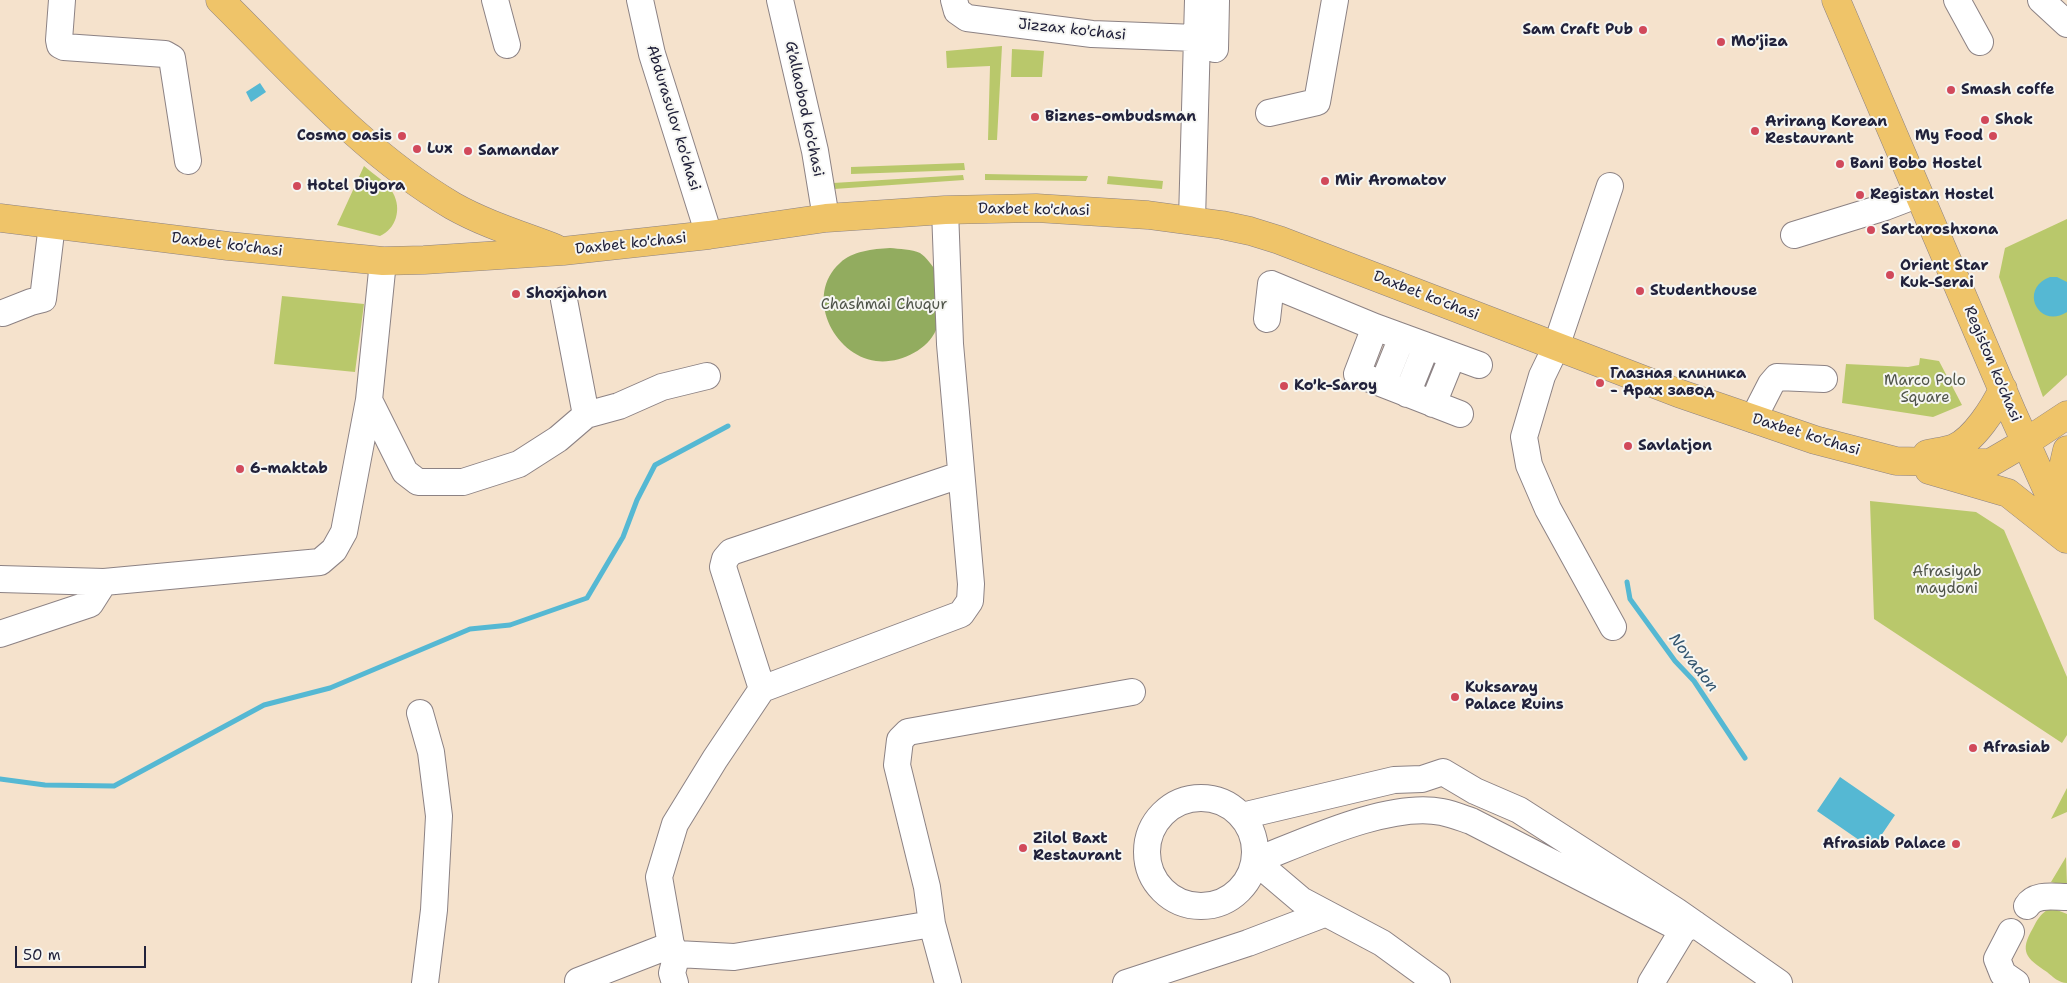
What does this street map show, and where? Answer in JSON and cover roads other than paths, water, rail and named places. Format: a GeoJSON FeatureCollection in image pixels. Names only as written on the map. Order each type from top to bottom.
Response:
{"type":"FeatureCollection","features":[{"type":"Feature","properties":{"kind":"main road"},"geometry":{"type":"LineString","coordinates":[[220,0],[336,116],[406,176],[476,218],[564,251]]}},
{"type":"Feature","properties":{"kind":"main road","name":"Registon ko'chasi"},"geometry":{"type":"LineString","coordinates":[[1836,0],[2002,388],[2067,534]]}},
{"type":"Feature","properties":{"kind":"main road","name":"Daxbet ko'chasi"},"geometry":{"type":"LineString","coordinates":[[0,218],[228,246],[383,261],[564,251],[709,235],[826,218],[945,210],[1062,209],[1192,220],[1250,231],[1279,240],[1678,393],[1815,440],[1896,460],[1990,463],[2067,415]]}},
{"type":"Feature","properties":{"kind":"main road"},"geometry":{"type":"LineString","coordinates":[[1896,460],[1954,448],[1963,442],[1986,418],[2002,388]]}},
{"type":"Feature","properties":{"kind":"main road"},"geometry":{"type":"LineString","coordinates":[[2067,450],[2064,463],[2067,496]]}},
{"type":"Feature","properties":{"kind":"main road"},"geometry":{"type":"LineString","coordinates":[[1896,460],[2008,493],[2067,540]]}},
{"type":"Feature","properties":{"kind":"street"},"geometry":{"type":"LineString","coordinates":[[62,0],[60,45],[64,47],[165,54],[172,58],[188,161]]}},
{"type":"Feature","properties":{"kind":"street"},"geometry":{"type":"LineString","coordinates":[[495,0],[507,45]]}},
{"type":"Feature","properties":{"kind":"street","name":"Abdurasulov ko'chasi"},"geometry":{"type":"LineString","coordinates":[[640,0],[657,71],[709,235]]}},
{"type":"Feature","properties":{"kind":"street","name":"G'allaobod ko'chasi"},"geometry":{"type":"LineString","coordinates":[[780,0],[815,151],[826,218]]}},
{"type":"Feature","properties":{"kind":"street"},"geometry":{"type":"LineString","coordinates":[[1198,0],[1206,44]]}},
{"type":"Feature","properties":{"kind":"street"},"geometry":{"type":"LineString","coordinates":[[1192,220],[1206,44],[1216,0]]}},
{"type":"Feature","properties":{"kind":"street"},"geometry":{"type":"LineString","coordinates":[[1269,113],[1317,102],[1335,0]]}},
{"type":"Feature","properties":{"kind":"street"},"geometry":{"type":"LineString","coordinates":[[1957,0],[1980,42]]}},
{"type":"Feature","properties":{"kind":"street"},"geometry":{"type":"LineString","coordinates":[[2041,0],[2067,24]]}},
{"type":"Feature","properties":{"kind":"street","name":"Jizzax ko'chasi"},"geometry":{"type":"LineString","coordinates":[[954,3],[962,15],[968,18],[1092,34],[1206,44]]}},
{"type":"Feature","properties":{"kind":"street"},"geometry":{"type":"LineString","coordinates":[[1610,186],[1556,347],[1542,376],[1524,437],[1529,465],[1548,509],[1613,627]]}},
{"type":"Feature","properties":{"kind":"street"},"geometry":{"type":"LineString","coordinates":[[1794,235],[1885,207],[1919,194]]}},
{"type":"Feature","properties":{"kind":"street"},"geometry":{"type":"LineString","coordinates":[[675,983],[672,973],[674,950],[660,877],[675,824],[715,759],[762,689],[962,614],[970,601],[971,584],[950,344],[945,210]]}},
{"type":"Feature","properties":{"kind":"street"},"geometry":{"type":"LineString","coordinates":[[3,314],[31,302],[43,300],[52,224]]}},
{"type":"Feature","properties":{"kind":"street"},"geometry":{"type":"LineString","coordinates":[[0,579],[104,582],[320,562],[334,550],[344,532],[369,400],[383,261]]}},
{"type":"Feature","properties":{"kind":"street"},"geometry":{"type":"LineString","coordinates":[[1267,319],[1271,284],[1426,347],[1478,365]]}},
{"type":"Feature","properties":{"kind":"street"},"geometry":{"type":"LineString","coordinates":[[564,300],[586,415]]}},
{"type":"Feature","properties":{"kind":"street"},"geometry":{"type":"LineString","coordinates":[[1375,327],[1357,374],[1460,414]]}},
{"type":"Feature","properties":{"kind":"street"},"geometry":{"type":"LineString","coordinates":[[1383,384],[1402,337]]}},
{"type":"Feature","properties":{"kind":"street"},"geometry":{"type":"LineString","coordinates":[[1407,394],[1426,347]]}},
{"type":"Feature","properties":{"kind":"street"},"geometry":{"type":"LineString","coordinates":[[1433,404],[1452,357]]}},
{"type":"Feature","properties":{"kind":"street"},"geometry":{"type":"LineString","coordinates":[[369,400],[405,472],[418,482],[463,482],[519,464],[558,438],[586,415],[619,406],[662,387],[707,376]]}},
{"type":"Feature","properties":{"kind":"street"},"geometry":{"type":"LineString","coordinates":[[1753,419],[1771,384],[1777,377],[1824,379]]}},
{"type":"Feature","properties":{"kind":"street"},"geometry":{"type":"LineString","coordinates":[[762,689],[723,567],[725,559],[732,552],[960,475]]}},
{"type":"Feature","properties":{"kind":"street"},"geometry":{"type":"LineString","coordinates":[[0,634],[90,604],[104,582]]}},
{"type":"Feature","properties":{"kind":"street"},"geometry":{"type":"LineString","coordinates":[[948,983],[932,924],[927,887],[897,765],[900,740],[908,732],[1132,692]]}},
{"type":"Feature","properties":{"kind":"street"},"geometry":{"type":"LineString","coordinates":[[420,713],[431,752],[439,816],[434,910],[426,983]]}},
{"type":"Feature","properties":{"kind":"street"},"geometry":{"type":"LineString","coordinates":[[1242,816],[1394,780],[1422,779],[1443,772],[1475,791],[1519,810],[1689,927],[1779,983]]}},
{"type":"Feature","properties":{"kind":"street"},"geometry":{"type":"LineString","coordinates":[[1195,797],[1212,798],[1229,804],[1242,816],[1251,829],[1255,844],[1255,861],[1249,878],[1237,892],[1222,902],[1204,906],[1185,904],[1169,895],[1156,882],[1149,865],[1147,846],[1152,829],[1162,814],[1177,802],[1195,797]]}},
{"type":"Feature","properties":{"kind":"street"},"geometry":{"type":"LineString","coordinates":[[1255,861],[1369,818],[1409,810],[1441,811],[1471,821],[1689,927]]}},
{"type":"Feature","properties":{"kind":"street"},"geometry":{"type":"LineString","coordinates":[[1255,861],[1302,900],[1324,914],[1382,943],[1437,983]]}},
{"type":"Feature","properties":{"kind":"street"},"geometry":{"type":"LineString","coordinates":[[2027,906],[2030,902],[2040,897],[2067,897]]}},
{"type":"Feature","properties":{"kind":"street"},"geometry":{"type":"LineString","coordinates":[[1126,983],[1248,943],[1324,914]]}},
{"type":"Feature","properties":{"kind":"street"},"geometry":{"type":"LineString","coordinates":[[578,981],[674,950],[734,957],[932,924]]}},
{"type":"Feature","properties":{"kind":"street"},"geometry":{"type":"LineString","coordinates":[[1651,983],[1689,927]]}},
{"type":"Feature","properties":{"kind":"street"},"geometry":{"type":"LineString","coordinates":[[2011,932],[1997,959],[2003,974],[2016,983]]}},
{"type":"Feature","properties":{"kind":"water"},"geometry":{"type":"Polygon","coordinates":[[[260,83],[266,92],[251,102],[246,92],[260,83]]]}},
{"type":"Feature","properties":{"kind":"water"},"geometry":{"type":"Polygon","coordinates":[[[2050,277],[2057,277],[2067,282],[2067,312],[2057,316],[2048,316],[2041,312],[2036,306],[2034,298],[2035,290],[2040,283],[2050,277]]]}},
{"type":"Feature","properties":{"kind":"water"},"geometry":{"type":"Polygon","coordinates":[[[1840,777],[1895,815],[1872,849],[1817,811],[1840,777]]]}},
{"type":"Feature","properties":{"kind":"waterway"},"geometry":{"type":"LineString","coordinates":[[0,779],[45,785],[114,786],[264,705],[330,688],[470,629],[510,625],[587,598],[623,537],[637,500],[655,465],[728,426]]}},
{"type":"Feature","properties":{"kind":"waterway","name":"Novadon"},"geometry":{"type":"LineString","coordinates":[[1627,582],[1630,599],[1675,661],[1694,681],[1745,758]]}},
{"type":"Feature","properties":{"kind":"place","name":"Sam Craft Pub"},"geometry":{"type":"Point","coordinates":[1643,30]}},
{"type":"Feature","properties":{"kind":"place","name":"Mo'jiza"},"geometry":{"type":"Point","coordinates":[1721,42]}},
{"type":"Feature","properties":{"kind":"place","name":"Smash coffe"},"geometry":{"type":"Point","coordinates":[1951,90]}},
{"type":"Feature","properties":{"kind":"place","name":"Biznes-ombudsman"},"geometry":{"type":"Point","coordinates":[1035,117]}},
{"type":"Feature","properties":{"kind":"place","name":"Shok"},"geometry":{"type":"Point","coordinates":[1985,120]}},
{"type":"Feature","properties":{"kind":"place","name":"Arirang Korean Restaurant"},"geometry":{"type":"Point","coordinates":[1755,131]}},
{"type":"Feature","properties":{"kind":"place","name":"Cosmo oasis"},"geometry":{"type":"Point","coordinates":[402,136]}},
{"type":"Feature","properties":{"kind":"place","name":"My Food"},"geometry":{"type":"Point","coordinates":[1993,136]}},
{"type":"Feature","properties":{"kind":"place","name":"Lux"},"geometry":{"type":"Point","coordinates":[417,149]}},
{"type":"Feature","properties":{"kind":"place","name":"Samandar"},"geometry":{"type":"Point","coordinates":[468,151]}},
{"type":"Feature","properties":{"kind":"place","name":"Bani Bobo Hostel"},"geometry":{"type":"Point","coordinates":[1840,164]}},
{"type":"Feature","properties":{"kind":"place","name":"Mir Aromatov"},"geometry":{"type":"Point","coordinates":[1325,181]}},
{"type":"Feature","properties":{"kind":"place","name":"Hotel Diyora"},"geometry":{"type":"Point","coordinates":[297,186]}},
{"type":"Feature","properties":{"kind":"place","name":"Registan Hostel"},"geometry":{"type":"Point","coordinates":[1860,195]}},
{"type":"Feature","properties":{"kind":"place","name":"Sartaroshxona"},"geometry":{"type":"Point","coordinates":[1871,230]}},
{"type":"Feature","properties":{"kind":"place","name":"Orient Star Kuk-Serai"},"geometry":{"type":"Point","coordinates":[1890,275]}},
{"type":"Feature","properties":{"kind":"place","name":"Studenthouse"},"geometry":{"type":"Point","coordinates":[1640,291]}},
{"type":"Feature","properties":{"kind":"place","name":"Shoxjahon"},"geometry":{"type":"Point","coordinates":[516,294]}},
{"type":"Feature","properties":{"kind":"place","name":"Глазная клиника - Арах завод"},"geometry":{"type":"Point","coordinates":[1600,383]}},
{"type":"Feature","properties":{"kind":"place","name":"Ko'k-Saroy"},"geometry":{"type":"Point","coordinates":[1284,386]}},
{"type":"Feature","properties":{"kind":"place","name":"Savlatjon"},"geometry":{"type":"Point","coordinates":[1628,446]}},
{"type":"Feature","properties":{"kind":"place","name":"6-maktab"},"geometry":{"type":"Point","coordinates":[240,469]}},
{"type":"Feature","properties":{"kind":"place","name":"Kuksaray Palace Ruins"},"geometry":{"type":"Point","coordinates":[1455,697]}},
{"type":"Feature","properties":{"kind":"place","name":"Afrasiab"},"geometry":{"type":"Point","coordinates":[1973,748]}},
{"type":"Feature","properties":{"kind":"place","name":"Afrasiab Palace"},"geometry":{"type":"Point","coordinates":[1956,844]}},
{"type":"Feature","properties":{"kind":"place","name":"Zilol Baxt Restaurant"},"geometry":{"type":"Point","coordinates":[1023,848]}},
{"type":"Feature","properties":{"kind":"park label","name":"Chashmai Chuqur"},"geometry":{"type":"Point","coordinates":[884,305]}},
{"type":"Feature","properties":{"kind":"park label","name":"Marco Polo Square"},"geometry":{"type":"Point","coordinates":[1925,390]}},
{"type":"Feature","properties":{"kind":"park label","name":"Afrasiyab maydoni"},"geometry":{"type":"Point","coordinates":[1947,580]}}]}
